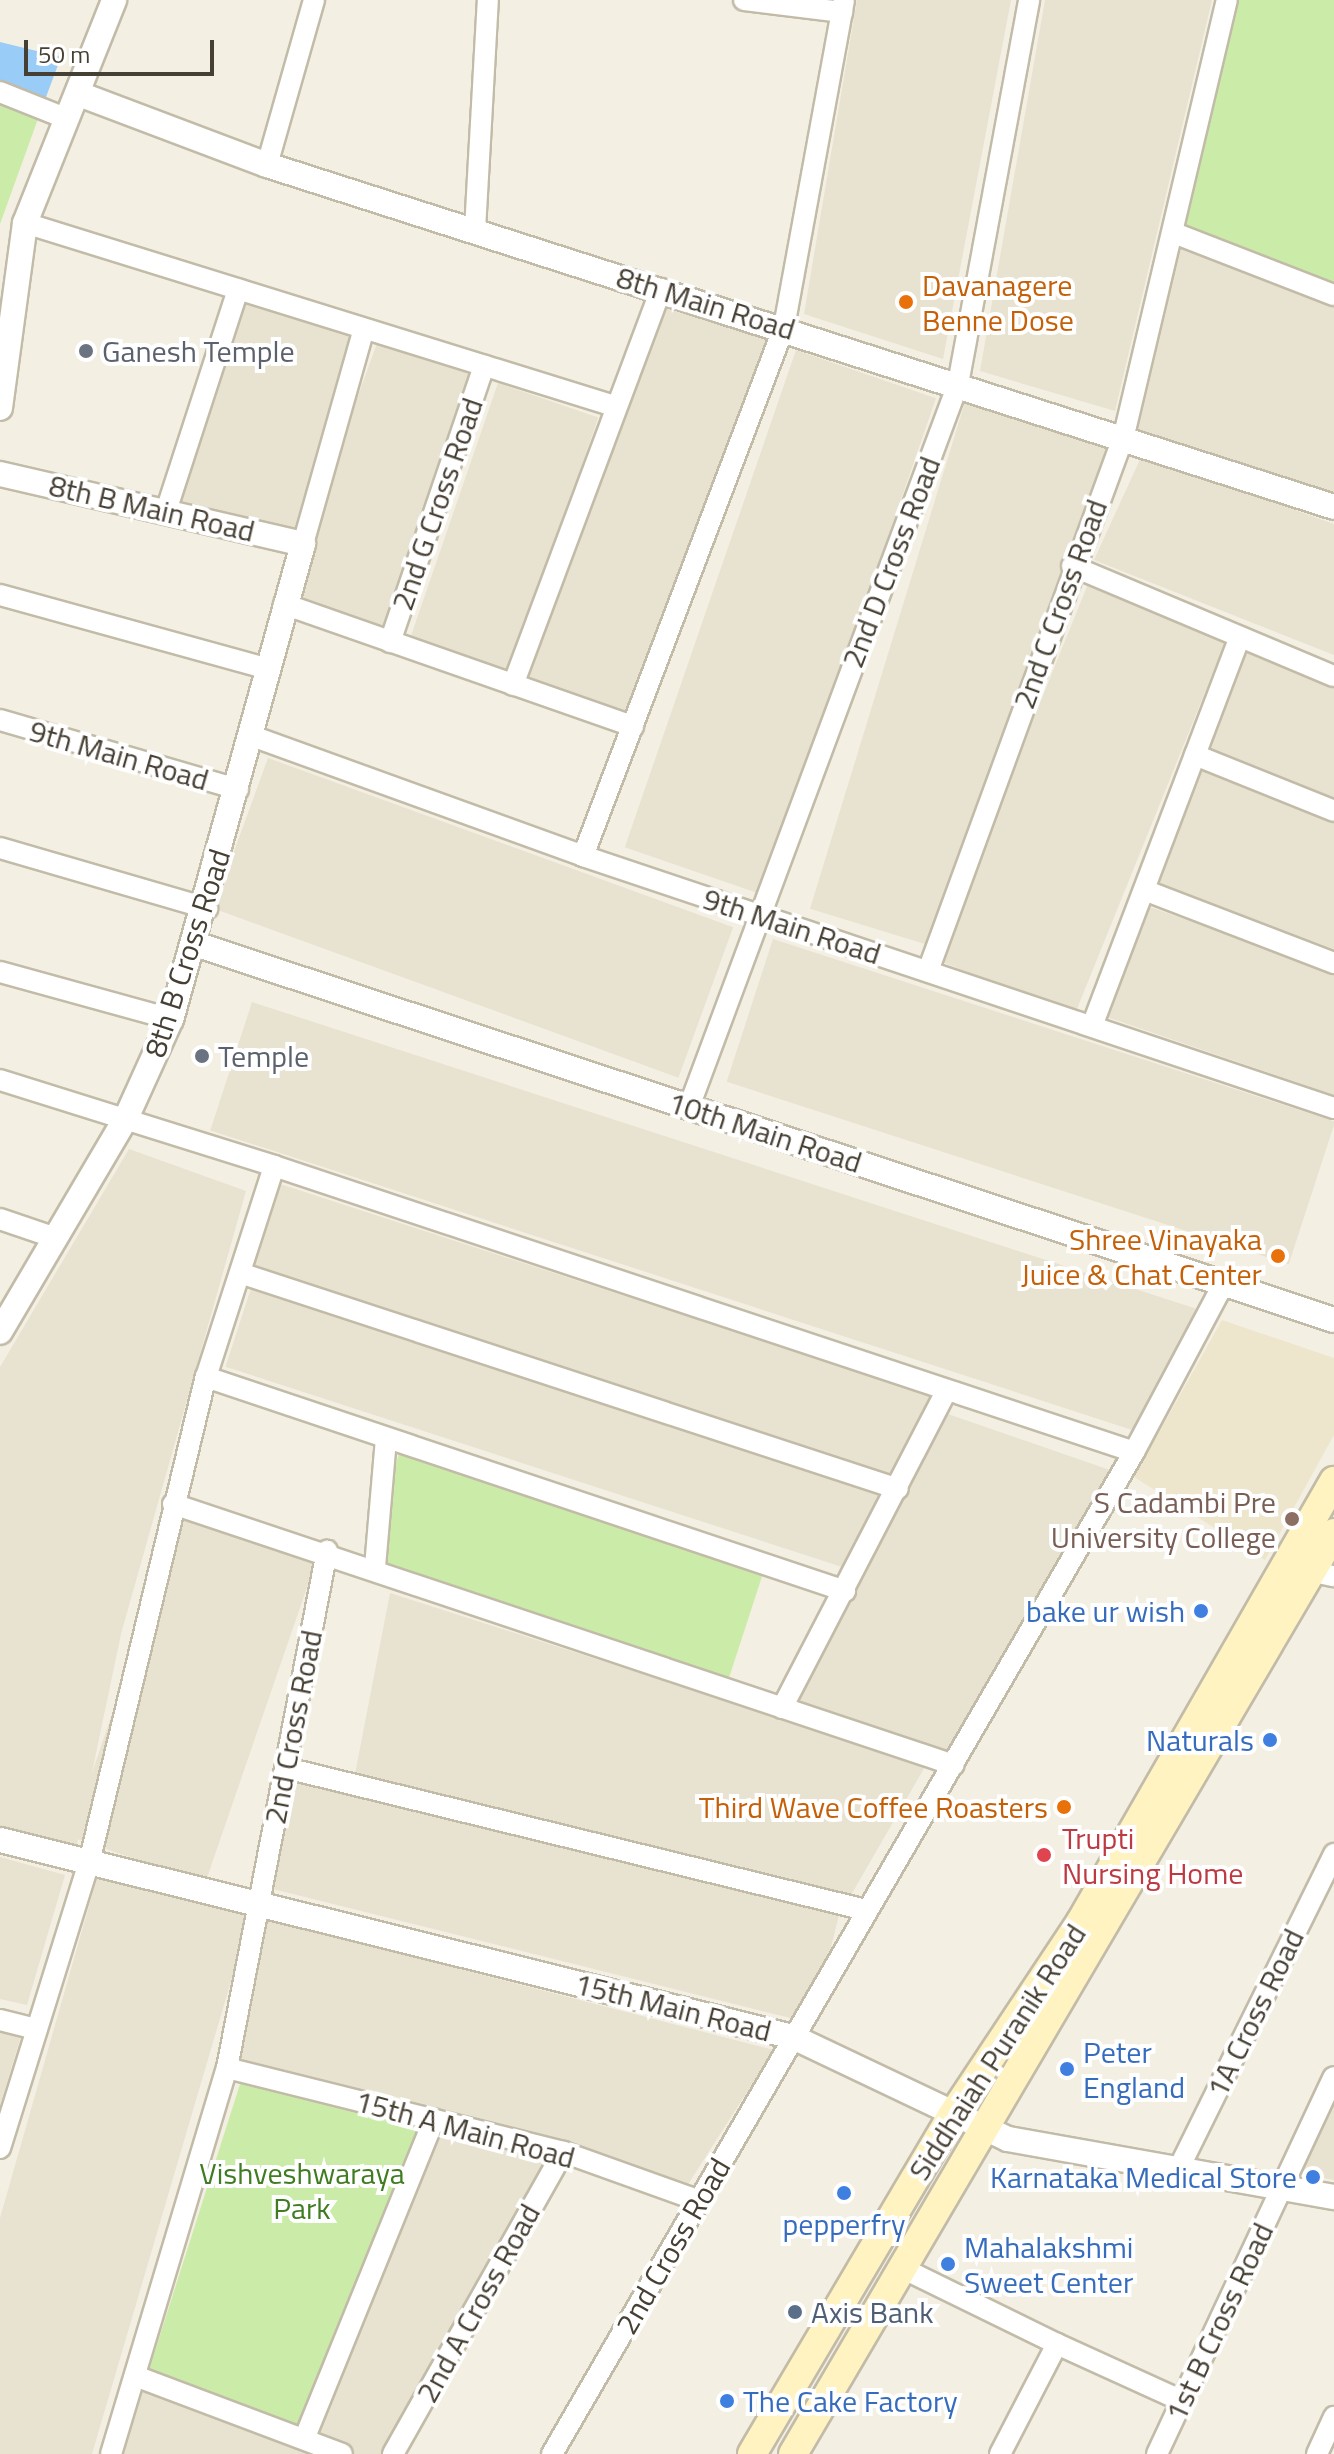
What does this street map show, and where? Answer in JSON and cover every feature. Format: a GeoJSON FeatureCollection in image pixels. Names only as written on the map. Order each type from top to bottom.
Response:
{"type":"FeatureCollection","features":[{"type":"Feature","properties":{"kind":"main road","name":"Siddhaiah Puranik Road"},"geometry":{"type":"LineString","coordinates":[[793,2454],[1310,1571],[1334,1481]]}},
{"type":"Feature","properties":{"kind":"main road","name":"Siddhaiah Puranik Road"},"geometry":{"type":"LineString","coordinates":[[752,2454],[951,2117],[1334,1533]]}},
{"type":"Feature","properties":{"kind":"street"},"geometry":{"type":"LineString","coordinates":[[0,408],[25,223],[114,0]]}},
{"type":"Feature","properties":{"kind":"street"},"geometry":{"type":"LineString","coordinates":[[267,165],[314,0]]}},
{"type":"Feature","properties":{"kind":"street"},"geometry":{"type":"LineString","coordinates":[[475,230],[488,0]]}},
{"type":"Feature","properties":{"kind":"street"},"geometry":{"type":"LineString","coordinates":[[583,856],[784,327],[843,6],[744,0]]}},
{"type":"Feature","properties":{"kind":"street","name":"2nd D Cross Road"},"geometry":{"type":"LineString","coordinates":[[689,1107],[958,384],[1029,0]]}},
{"type":"Feature","properties":{"kind":"street","name":"2nd C Cross Road"},"geometry":{"type":"LineString","coordinates":[[928,971],[1072,566],[1124,435],[1227,0]]}},
{"type":"Feature","properties":{"kind":"street"},"geometry":{"type":"LineString","coordinates":[[0,92],[68,119]]}},
{"type":"Feature","properties":{"kind":"street","name":"8th Main Road"},"geometry":{"type":"LineString","coordinates":[[79,94],[267,165],[1124,435],[1334,507]]}},
{"type":"Feature","properties":{"kind":"street"},"geometry":{"type":"LineString","coordinates":[[25,223],[611,405]]}},
{"type":"Feature","properties":{"kind":"street"},"geometry":{"type":"LineString","coordinates":[[1174,233],[1334,295]]}},
{"type":"Feature","properties":{"kind":"street"},"geometry":{"type":"LineString","coordinates":[[167,508],[238,289]]}},
{"type":"Feature","properties":{"kind":"street"},"geometry":{"type":"LineString","coordinates":[[513,685],[611,405],[661,289]]}},
{"type":"Feature","properties":{"kind":"street"},"geometry":{"type":"LineString","coordinates":[[303,544],[364,329]]}},
{"type":"Feature","properties":{"kind":"street","name":"2nd G Cross Road"},"geometry":{"type":"LineString","coordinates":[[390,642],[484,366]]}},
{"type":"Feature","properties":{"kind":"street","name":"8th B Main Road"},"geometry":{"type":"LineString","coordinates":[[0,474],[167,508],[303,544]]}},
{"type":"Feature","properties":{"kind":"street","name":"8th B Cross Road"},"geometry":{"type":"LineString","coordinates":[[0,1332],[53,1237],[126,1118],[171,1019],[207,908],[284,604],[303,544]]}},
{"type":"Feature","properties":{"kind":"street"},"geometry":{"type":"LineString","coordinates":[[1072,566],[1334,676]]}},
{"type":"Feature","properties":{"kind":"street"},"geometry":{"type":"LineString","coordinates":[[0,595],[269,669]]}},
{"type":"Feature","properties":{"kind":"street"},"geometry":{"type":"LineString","coordinates":[[284,604],[633,726]]}},
{"type":"Feature","properties":{"kind":"street"},"geometry":{"type":"LineString","coordinates":[[1092,1026],[1240,637]]}},
{"type":"Feature","properties":{"kind":"street","name":"9th Main Road"},"geometry":{"type":"LineString","coordinates":[[0,720],[238,789]]}},
{"type":"Feature","properties":{"kind":"street","name":"9th Main Road"},"geometry":{"type":"LineString","coordinates":[[252,736],[583,856],[1334,1108]]}},
{"type":"Feature","properties":{"kind":"street"},"geometry":{"type":"LineString","coordinates":[[1195,755],[1334,811]]}},
{"type":"Feature","properties":{"kind":"street"},"geometry":{"type":"LineString","coordinates":[[0,848],[207,908]]}},
{"type":"Feature","properties":{"kind":"street"},"geometry":{"type":"LineString","coordinates":[[1144,890],[1334,963]]}},
{"type":"Feature","properties":{"kind":"street","name":"10th Main Road"},"geometry":{"type":"LineString","coordinates":[[195,944],[1225,1281],[1334,1320]]}},
{"type":"Feature","properties":{"kind":"street"},"geometry":{"type":"LineString","coordinates":[[0,972],[171,1019]]}},
{"type":"Feature","properties":{"kind":"street"},"geometry":{"type":"LineString","coordinates":[[0,1080],[274,1166],[945,1394],[1134,1452]]}},
{"type":"Feature","properties":{"kind":"street"},"geometry":{"type":"LineString","coordinates":[[0,2148],[89,1863],[206,1377],[243,1274],[274,1166]]}},
{"type":"Feature","properties":{"kind":"street"},"geometry":{"type":"LineString","coordinates":[[0,1219],[53,1237]]}},
{"type":"Feature","properties":{"kind":"street"},"geometry":{"type":"LineString","coordinates":[[243,1274],[898,1489]]}},
{"type":"Feature","properties":{"kind":"street","name":"2nd Cross Road"},"geometry":{"type":"LineString","coordinates":[[552,2454],[1134,1452],[1225,1281]]}},
{"type":"Feature","properties":{"kind":"street"},"geometry":{"type":"LineString","coordinates":[[206,1377],[845,1591]]}},
{"type":"Feature","properties":{"kind":"street"},"geometry":{"type":"LineString","coordinates":[[782,1708],[945,1394]]}},
{"type":"Feature","properties":{"kind":"street"},"geometry":{"type":"LineString","coordinates":[[375,1567],[386,1438]]}},
{"type":"Feature","properties":{"kind":"street"},"geometry":{"type":"LineString","coordinates":[[173,1504],[375,1567],[954,1765]]}},
{"type":"Feature","properties":{"kind":"street","name":"2nd Cross Road"},"geometry":{"type":"LineString","coordinates":[[111,2454],[227,2068],[327,1551]]}},
{"type":"Feature","properties":{"kind":"street"},"geometry":{"type":"LineString","coordinates":[[286,1768],[866,1910]]}},
{"type":"Feature","properties":{"kind":"street","name":"15th Main Road"},"geometry":{"type":"LineString","coordinates":[[0,1840],[793,2037],[982,2130],[1177,2172],[1334,2197]]}},
{"type":"Feature","properties":{"kind":"street","name":"1A Cross Road"},"geometry":{"type":"LineString","coordinates":[[1177,2172],[1334,1854]]}},
{"type":"Feature","properties":{"kind":"street"},"geometry":{"type":"LineString","coordinates":[[0,2020],[37,2029]]}},
{"type":"Feature","properties":{"kind":"street","name":"15th A Main Road"},"geometry":{"type":"LineString","coordinates":[[227,2068],[563,2152],[700,2201]]}},
{"type":"Feature","properties":{"kind":"street","name":"1st B Cross Road"},"geometry":{"type":"LineString","coordinates":[[1157,2454],[1334,2077]]}},
{"type":"Feature","properties":{"kind":"street"},"geometry":{"type":"LineString","coordinates":[[305,2437],[434,2119]]}},
{"type":"Feature","properties":{"kind":"street","name":"2nd A Cross Road"},"geometry":{"type":"LineString","coordinates":[[393,2454],[563,2152]]}},
{"type":"Feature","properties":{"kind":"street"},"geometry":{"type":"LineString","coordinates":[[902,2268],[1182,2401]]}},
{"type":"Feature","properties":{"kind":"street"},"geometry":{"type":"LineString","coordinates":[[1000,2454],[1057,2344]]}},
{"type":"Feature","properties":{"kind":"street"},"geometry":{"type":"LineString","coordinates":[[135,2376],[305,2437],[342,2454]]}},
{"type":"Feature","properties":{"kind":"street"},"geometry":{"type":"LineString","coordinates":[[1317,2454],[1334,2417]]}},
{"type":"Feature","properties":{"kind":"shaded area"},"geometry":{"type":"Polygon","coordinates":[[[857,0],[1011,0],[943,359],[804,314],[857,0]]]}},
{"type":"Feature","properties":{"kind":"shaded area"},"geometry":{"type":"Polygon","coordinates":[[[1045,0],[1212,0],[1115,411],[980,371],[1045,0]]]}},
{"type":"Feature","properties":{"kind":"shaded area"},"geometry":{"type":"Polygon","coordinates":[[[1182,240],[1334,304],[1334,503],[1134,436],[1182,240]]]}},
{"type":"Feature","properties":{"kind":"shaded area"},"geometry":{"type":"Polygon","coordinates":[[[248,297],[358,333],[292,538],[181,502],[248,297]]]}},
{"type":"Feature","properties":{"kind":"shaded area"},"geometry":{"type":"Polygon","coordinates":[[[663,301],[766,339],[630,714],[527,676],[663,301]]]}},
{"type":"Feature","properties":{"kind":"shaded area"},"geometry":{"type":"Polygon","coordinates":[[[379,338],[477,374],[384,628],[286,593],[379,338]]]}},
{"type":"Feature","properties":{"kind":"shaded area"},"geometry":{"type":"Polygon","coordinates":[[[796,350],[936,398],[765,896],[625,847],[796,350]]]}},
{"type":"Feature","properties":{"kind":"shaded area"},"geometry":{"type":"Polygon","coordinates":[[[498,383],[598,418],[511,671],[411,636],[498,383]]]}},
{"type":"Feature","properties":{"kind":"shaded area"},"geometry":{"type":"Polygon","coordinates":[[[965,402],[1108,446],[953,953],[810,909],[965,402]]]}},
{"type":"Feature","properties":{"kind":"shaded area"},"geometry":{"type":"Polygon","coordinates":[[[1142,455],[1334,524],[1334,655],[1094,560],[1142,455]]]}},
{"type":"Feature","properties":{"kind":"shaded area"},"geometry":{"type":"Polygon","coordinates":[[[1088,584],[1226,640],[1074,1015],[936,960],[1088,584]]]}},
{"type":"Feature","properties":{"kind":"shaded area"},"geometry":{"type":"Polygon","coordinates":[[[1244,647],[1334,686],[1334,800],[1207,750],[1244,647]]]}},
{"type":"Feature","properties":{"kind":"shaded area"},"geometry":{"type":"Polygon","coordinates":[[[268,758],[733,927],[678,1078],[213,908],[268,758]]]}},
{"type":"Feature","properties":{"kind":"shaded area"},"geometry":{"type":"Polygon","coordinates":[[[1196,768],[1334,822],[1334,949],[1157,883],[1196,768]]]}},
{"type":"Feature","properties":{"kind":"shaded area"},"geometry":{"type":"Polygon","coordinates":[[[1147,906],[1334,972],[1334,1095],[1104,1016],[1147,906]]]}},
{"type":"Feature","properties":{"kind":"shaded area"},"geometry":{"type":"Polygon","coordinates":[[[773,939],[1334,1121],[1289,1264],[727,1082],[773,939]]]}},
{"type":"Feature","properties":{"kind":"shaded area"},"geometry":{"type":"Polygon","coordinates":[[[252,1002],[1195,1309],[1154,1437],[210,1130],[252,1002]]]}},
{"type":"Feature","properties":{"kind":"shaded area"},"geometry":{"type":"Polygon","coordinates":[[[129,1149],[246,1191],[121,1634],[76,1849],[0,1832],[0,1367],[129,1149]]]}},
{"type":"Feature","properties":{"kind":"shaded area"},"geometry":{"type":"Polygon","coordinates":[[[280,1184],[933,1396],[906,1480],[253,1268],[280,1184]]]}},
{"type":"Feature","properties":{"kind":"shaded area"},"geometry":{"type":"Polygon","coordinates":[[[253,1282],[886,1488],[859,1572],[225,1367],[253,1282]]]}},
{"type":"Feature","properties":{"kind":"shaded area"},"geometry":{"type":"Polygon","coordinates":[[[1222,1320],[1334,1358],[1334,1435],[1265,1560],[1134,1477],[1222,1320]]]}},
{"type":"Feature","properties":{"kind":"shaded area"},"geometry":{"type":"Polygon","coordinates":[[[948,1414],[1110,1470],[949,1757],[788,1706],[948,1414]]]}},
{"type":"Feature","properties":{"kind":"shaded area"},"geometry":{"type":"Polygon","coordinates":[[[180,1517],[315,1564],[205,1883],[70,1837],[180,1517]]]}},
{"type":"Feature","properties":{"kind":"shaded area"},"geometry":{"type":"Polygon","coordinates":[[[390,1593],[926,1765],[851,1895],[355,1774],[390,1593]]]}},
{"type":"Feature","properties":{"kind":"shaded area"},"geometry":{"type":"Polygon","coordinates":[[[295,1778],[839,1914],[812,2023],[268,1888],[295,1778]]]}},
{"type":"Feature","properties":{"kind":"shaded area"},"geometry":{"type":"Polygon","coordinates":[[[0,1857],[65,1875],[27,2005],[0,1999],[0,1857]]]}},
{"type":"Feature","properties":{"kind":"shaded area"},"geometry":{"type":"Polygon","coordinates":[[[97,1878],[251,1913],[92,2454],[0,2454],[0,2218],[97,1878]]]}},
{"type":"Feature","properties":{"kind":"shaded area"},"geometry":{"type":"Polygon","coordinates":[[[265,1919],[774,2050],[685,2189],[235,2064],[265,1919]]]}},
{"type":"Feature","properties":{"kind":"shaded area"},"geometry":{"type":"Polygon","coordinates":[[[0,2027],[22,2033],[0,2105],[0,2027]]]}},
{"type":"Feature","properties":{"kind":"shaded area"},"geometry":{"type":"Polygon","coordinates":[[[1334,2092],[1334,2180],[1296,2173],[1334,2092]]]}},
{"type":"Feature","properties":{"kind":"shaded area"},"geometry":{"type":"Polygon","coordinates":[[[437,2124],[556,2154],[388,2454],[351,2454],[310,2435],[437,2124]]]}},
{"type":"Feature","properties":{"kind":"shaded area"},"geometry":{"type":"Polygon","coordinates":[[[144,2382],[334,2454],[123,2454],[144,2382]]]}},
{"type":"Feature","properties":{"kind":"green space"},"geometry":{"type":"Polygon","coordinates":[[[1232,0],[1334,0],[1334,291],[1181,230],[1232,0]]]}},
{"type":"Feature","properties":{"kind":"green space"},"geometry":{"type":"Polygon","coordinates":[[[0,85],[43,105],[0,224],[0,85]]]}},
{"type":"Feature","properties":{"kind":"green space"},"geometry":{"type":"Polygon","coordinates":[[[400,1451],[764,1569],[729,1678],[365,1559],[400,1451]]]}},
{"type":"Feature","properties":{"kind":"green space","name":"Vishveshwaraya Park"},"geometry":{"type":"Polygon","coordinates":[[[241,2081],[426,2130],[300,2428],[147,2376],[241,2081]]]}},
{"type":"Feature","properties":{"kind":"water"},"geometry":{"type":"Polygon","coordinates":[[[0,42],[61,57],[43,105],[0,85],[0,42]]]}},
{"type":"Feature","properties":{"kind":"place","name":"Davanagere Benne Dose"},"geometry":{"type":"Point","coordinates":[906,302]}},
{"type":"Feature","properties":{"kind":"place","name":"Ganesh Temple"},"geometry":{"type":"Point","coordinates":[86,351]}},
{"type":"Feature","properties":{"kind":"place","name":"Temple"},"geometry":{"type":"Point","coordinates":[202,1056]}},
{"type":"Feature","properties":{"kind":"place","name":"Shree Vinayaka Juice & Chat Center"},"geometry":{"type":"Point","coordinates":[1278,1256]}},
{"type":"Feature","properties":{"kind":"place","name":"S Cadambi Pre University College"},"geometry":{"type":"Point","coordinates":[1292,1519]}},
{"type":"Feature","properties":{"kind":"place","name":"bake ur wish"},"geometry":{"type":"Point","coordinates":[1201,1611]}},
{"type":"Feature","properties":{"kind":"place","name":"Naturals"},"geometry":{"type":"Point","coordinates":[1270,1740]}},
{"type":"Feature","properties":{"kind":"place","name":"Third Wave Coffee Roasters"},"geometry":{"type":"Point","coordinates":[1064,1807]}},
{"type":"Feature","properties":{"kind":"place","name":"Trupti Nursing Home"},"geometry":{"type":"Point","coordinates":[1044,1855]}},
{"type":"Feature","properties":{"kind":"place","name":"Peter England"},"geometry":{"type":"Point","coordinates":[1067,2069]}},
{"type":"Feature","properties":{"kind":"place","name":"Karnataka Medical Store"},"geometry":{"type":"Point","coordinates":[1313,2177]}},
{"type":"Feature","properties":{"kind":"place","name":"pepperfry"},"geometry":{"type":"Point","coordinates":[844,2193]}},
{"type":"Feature","properties":{"kind":"place","name":"Mahalakshmi Sweet Center"},"geometry":{"type":"Point","coordinates":[948,2264]}},
{"type":"Feature","properties":{"kind":"place","name":"Axis Bank"},"geometry":{"type":"Point","coordinates":[795,2312]}},
{"type":"Feature","properties":{"kind":"place","name":"The Cake Factory"},"geometry":{"type":"Point","coordinates":[727,2401]}}]}
